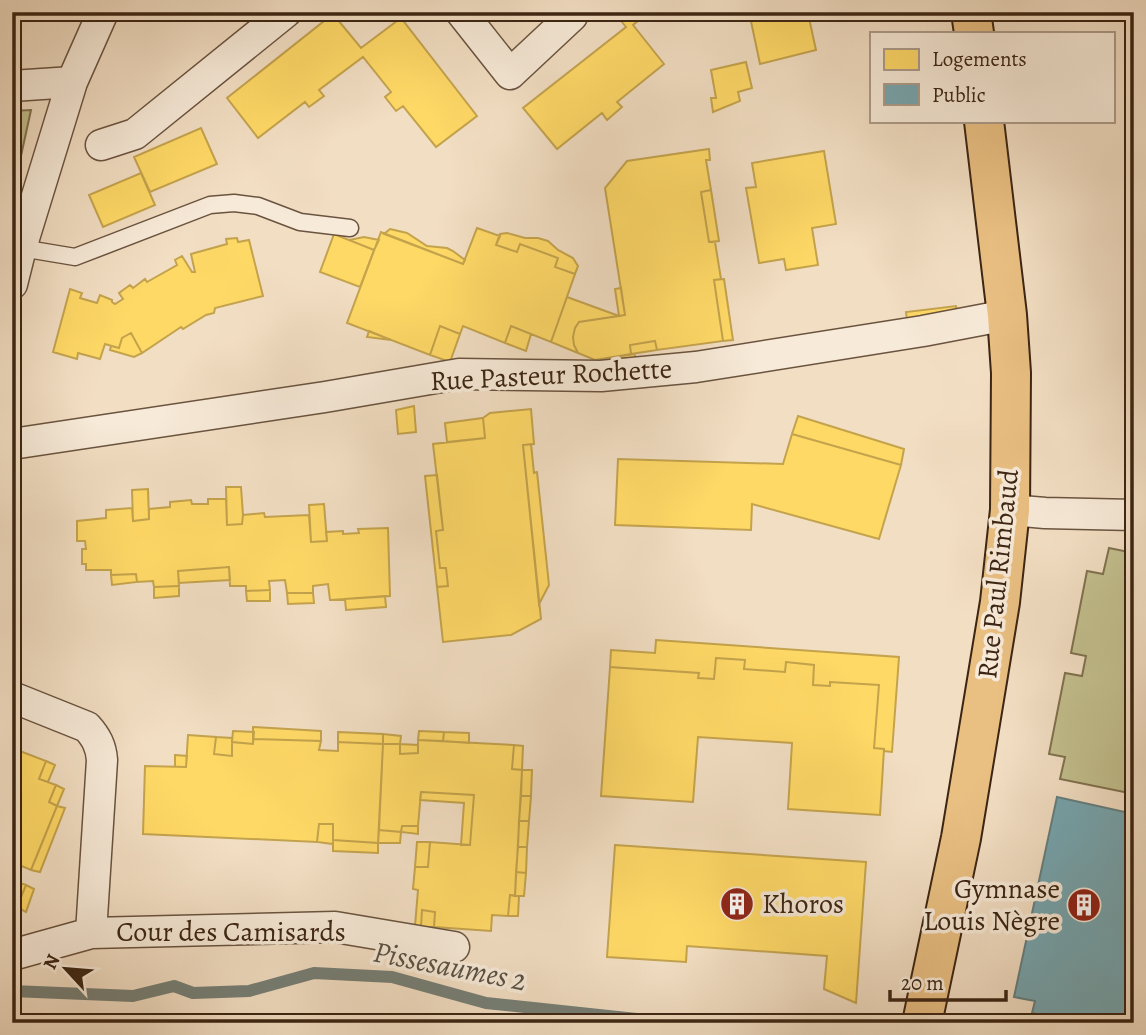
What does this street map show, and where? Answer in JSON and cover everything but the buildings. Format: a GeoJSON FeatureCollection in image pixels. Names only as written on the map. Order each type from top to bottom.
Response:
{"type":"FeatureCollection","features":[{"type":"Feature","properties":{"kind":"main road"},"geometry":{"type":"LineString","coordinates":[[971,12],[974,32]]}},
{"type":"Feature","properties":{"kind":"main road","name":"Rue Paul Rimbaud"},"geometry":{"type":"LineString","coordinates":[[922,1023],[961,838],[1000,602],[1010,509],[1011,373],[1007,315],[984,122]]}},
{"type":"Feature","properties":{"kind":"street"},"geometry":{"type":"LineString","coordinates":[[12,284],[72,82],[103,12]]}},
{"type":"Feature","properties":{"kind":"street"},"geometry":{"type":"LineString","coordinates":[[101,145],[135,134],[286,12]]}},
{"type":"Feature","properties":{"kind":"street"},"geometry":{"type":"LineString","coordinates":[[461,12],[510,74],[572,16],[569,12]]}},
{"type":"Feature","properties":{"kind":"street"},"geometry":{"type":"LineString","coordinates":[[12,86],[72,82]]}},
{"type":"Feature","properties":{"kind":"street","name":"Rue Pasteur Rochette"},"geometry":{"type":"LineString","coordinates":[[12,444],[458,374],[601,376],[696,367],[1007,315]]}},
{"type":"Feature","properties":{"kind":"street"},"geometry":{"type":"LineString","coordinates":[[1010,509],[1045,513],[1134,515]]}},
{"type":"Feature","properties":{"kind":"street","name":"Cour des Camisards"},"geometry":{"type":"LineString","coordinates":[[12,697],[87,727],[101,749],[91,933]]}},
{"type":"Feature","properties":{"kind":"street","name":"Cour des Camisards"},"geometry":{"type":"LineString","coordinates":[[12,955],[91,933],[335,927],[454,947]]}},
{"type":"Feature","properties":{"kind":"lane"},"geometry":{"type":"LineString","coordinates":[[21,248],[75,257],[210,205],[234,203],[258,206],[300,222],[350,228]]}},
{"type":"Feature","properties":{"kind":"shaded area"},"geometry":{"type":"Polygon","coordinates":[[[31,110],[12,197],[12,111],[31,110]]]}},
{"type":"Feature","properties":{"kind":"shaded area"},"geometry":{"type":"Polygon","coordinates":[[[1109,548],[1134,553],[1134,794],[1060,779],[1065,757],[1049,754],[1065,673],[1082,676],[1086,656],[1071,653],[1087,571],[1103,574],[1109,548]]]}},
{"type":"Feature","properties":{"kind":"waterway","name":"Pissesaumes 2"},"geometry":{"type":"LineString","coordinates":[[12,991],[133,996],[174,986],[193,993],[249,991],[314,973],[392,977],[486,1003],[674,1023]]}},
{"type":"Feature","properties":{"kind":"place","name":"Khoros"},"geometry":{"type":"Point","coordinates":[737,904]}},
{"type":"Feature","properties":{"kind":"place","name":"Gymnase Louis Nègre"},"geometry":{"type":"Point","coordinates":[1084,905]}}]}
